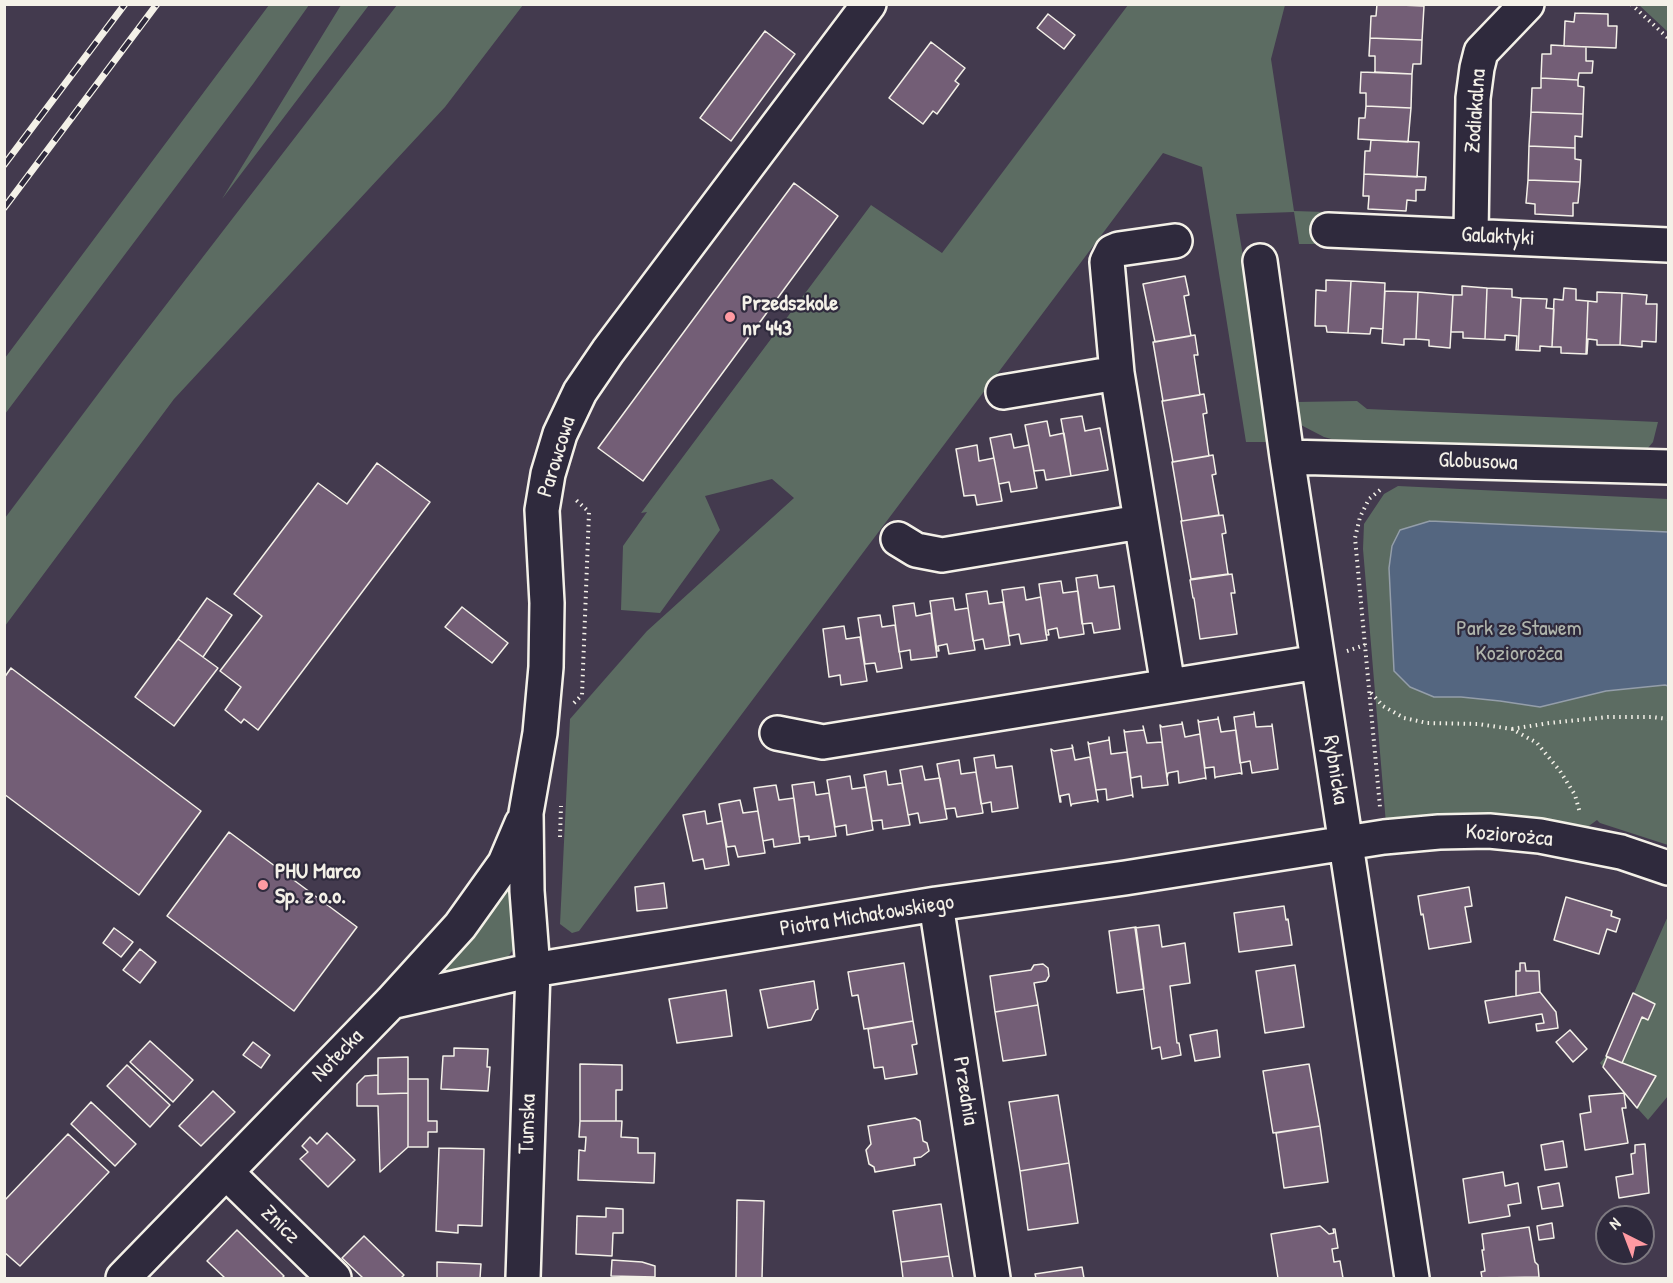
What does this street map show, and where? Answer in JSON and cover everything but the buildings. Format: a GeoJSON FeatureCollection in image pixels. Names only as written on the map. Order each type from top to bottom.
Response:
{"type":"FeatureCollection","features":[{"type":"Feature","properties":{"kind":"street","name":"Parowcowa"},"geometry":{"type":"LineString","coordinates":[[533,970],[527,891],[526,813],[540,733],[546,667],[547,603],[542,510],[548,474],[560,434],[580,393],[608,351],[869,4]]}},
{"type":"Feature","properties":{"kind":"street","name":"Zodiakalna"},"geometry":{"type":"LineString","coordinates":[[1471,235],[1473,98],[1477,68],[1481,52],[1525,5]]}},
{"type":"Feature","properties":{"kind":"street","name":"Galaktyki"},"geometry":{"type":"LineString","coordinates":[[1328,230],[1668,245]]}},
{"type":"Feature","properties":{"kind":"street"},"geometry":{"type":"LineString","coordinates":[[1168,686],[1117,373],[1107,262],[1112,252],[1119,249],[1174,242]]}},
{"type":"Feature","properties":{"kind":"street","name":"Rybnicka"},"geometry":{"type":"LineString","coordinates":[[1260,261],[1287,457],[1412,1278]]}},
{"type":"Feature","properties":{"kind":"street"},"geometry":{"type":"LineString","coordinates":[[1003,392],[1117,373]]}},
{"type":"Feature","properties":{"kind":"street","name":"Globusowa"},"geometry":{"type":"LineString","coordinates":[[1287,457],[1668,467]]}},
{"type":"Feature","properties":{"kind":"street"},"geometry":{"type":"LineString","coordinates":[[898,539],[916,550],[942,555],[1140,522]]}},
{"type":"Feature","properties":{"kind":"street"},"geometry":{"type":"LineString","coordinates":[[777,734],[823,742],[1318,662]]}},
{"type":"Feature","properties":{"kind":"street","name":"Notecka"},"geometry":{"type":"LineString","coordinates":[[123,1278],[390,1002],[460,926],[505,863],[526,813]]}},
{"type":"Feature","properties":{"kind":"street","name":"Koziorożca"},"geometry":{"type":"LineString","coordinates":[[1346,843],[1439,832],[1489,831],[1540,836],[1621,852],[1668,868]]}},
{"type":"Feature","properties":{"kind":"street","name":"Piotra Michałowskiego"},"geometry":{"type":"LineString","coordinates":[[390,1002],[533,970],[936,904],[1125,878],[1346,843]]}},
{"type":"Feature","properties":{"kind":"street","name":"Przednia"},"geometry":{"type":"LineString","coordinates":[[936,904],[993,1278]]}},
{"type":"Feature","properties":{"kind":"street","name":"Tumska"},"geometry":{"type":"LineString","coordinates":[[523,1278],[533,970]]}},
{"type":"Feature","properties":{"kind":"street","name":"Znicz"},"geometry":{"type":"LineString","coordinates":[[226,1172],[334,1278]]}},
{"type":"Feature","properties":{"kind":"path"},"geometry":{"type":"LineString","coordinates":[[1631,4],[1668,38]]}},
{"type":"Feature","properties":{"kind":"path"},"geometry":{"type":"LineString","coordinates":[[1383,487],[1369,499],[1360,517],[1355,538],[1384,837]]}},
{"type":"Feature","properties":{"kind":"path"},"geometry":{"type":"LineString","coordinates":[[569,493],[589,512],[582,695],[570,707]]}},
{"type":"Feature","properties":{"kind":"path"},"geometry":{"type":"LineString","coordinates":[[1370,692],[1383,706],[1404,718],[1427,723],[1478,724],[1512,729],[1608,717],[1668,719]]}},
{"type":"Feature","properties":{"kind":"path"},"geometry":{"type":"LineString","coordinates":[[1512,729],[1537,743],[1560,771],[1575,795],[1583,822]]}},
{"type":"Feature","properties":{"kind":"path"},"geometry":{"type":"LineString","coordinates":[[560,843],[561,796]]}},
{"type":"Feature","properties":{"kind":"green space"},"geometry":{"type":"Polygon","coordinates":[[[269,5],[309,5],[253,84],[5,414],[5,358],[269,5]]]}},
{"type":"Feature","properties":{"kind":"green space"},"geometry":{"type":"Polygon","coordinates":[[[341,5],[369,5],[222,199],[341,5]]]}},
{"type":"Feature","properties":{"kind":"green space"},"geometry":{"type":"Polygon","coordinates":[[[397,5],[523,5],[445,107],[174,399],[5,626],[5,518],[397,5]]]}},
{"type":"Feature","properties":{"kind":"green space"},"geometry":{"type":"Polygon","coordinates":[[[1128,5],[1285,5],[1271,59],[1294,211],[1325,212],[1320,244],[1299,244],[1294,212],[1236,214],[1273,438],[1269,442],[1246,442],[1202,167],[1163,153],[579,931],[572,933],[560,924],[570,719],[647,631],[794,498],[772,479],[705,496],[720,530],[660,613],[621,610],[623,546],[647,512],[641,513],[871,205],[942,253],[1128,5]]]}},
{"type":"Feature","properties":{"kind":"green space"},"geometry":{"type":"Polygon","coordinates":[[[1639,5],[1668,5],[1668,32],[1639,5]]]}},
{"type":"Feature","properties":{"kind":"green space"},"geometry":{"type":"Polygon","coordinates":[[[1357,401],[1367,409],[1658,422],[1653,442],[1648,448],[1638,452],[1339,441],[1324,437],[1292,418],[1296,402],[1357,401]]]}},
{"type":"Feature","properties":{"kind":"green space","name":"Park ze Stawem Koziorożca"},"geometry":{"type":"Polygon","coordinates":[[[1398,486],[1668,499],[1668,845],[1600,823],[1597,820],[1582,831],[1386,824],[1363,549],[1364,524],[1384,494],[1398,486]]]}},
{"type":"Feature","properties":{"kind":"green space"},"geometry":{"type":"Polygon","coordinates":[[[505,887],[513,902],[516,934],[514,948],[508,957],[502,961],[443,975],[438,973],[505,887]]]}},
{"type":"Feature","properties":{"kind":"green space"},"geometry":{"type":"Polygon","coordinates":[[[1668,916],[1668,1096],[1648,1120],[1600,1063],[1606,1056],[1668,916]]]}},
{"type":"Feature","properties":{"kind":"water"},"geometry":{"type":"Polygon","coordinates":[[[1430,521],[1668,532],[1668,686],[1606,691],[1540,707],[1461,697],[1434,697],[1410,687],[1394,671],[1389,568],[1392,546],[1400,530],[1430,521]]]}},
{"type":"Feature","properties":{"kind":"railway"},"geometry":{"type":"LineString","coordinates":[[4,165],[125,4]]}},
{"type":"Feature","properties":{"kind":"railway"},"geometry":{"type":"LineString","coordinates":[[4,208],[157,4]]}},
{"type":"Feature","properties":{"kind":"place","name":"Przedszkole nr 443"},"geometry":{"type":"Point","coordinates":[730,317]}},
{"type":"Feature","properties":{"kind":"place","name":"PHU Marco Sp. z o.o."},"geometry":{"type":"Point","coordinates":[263,885]}}]}
